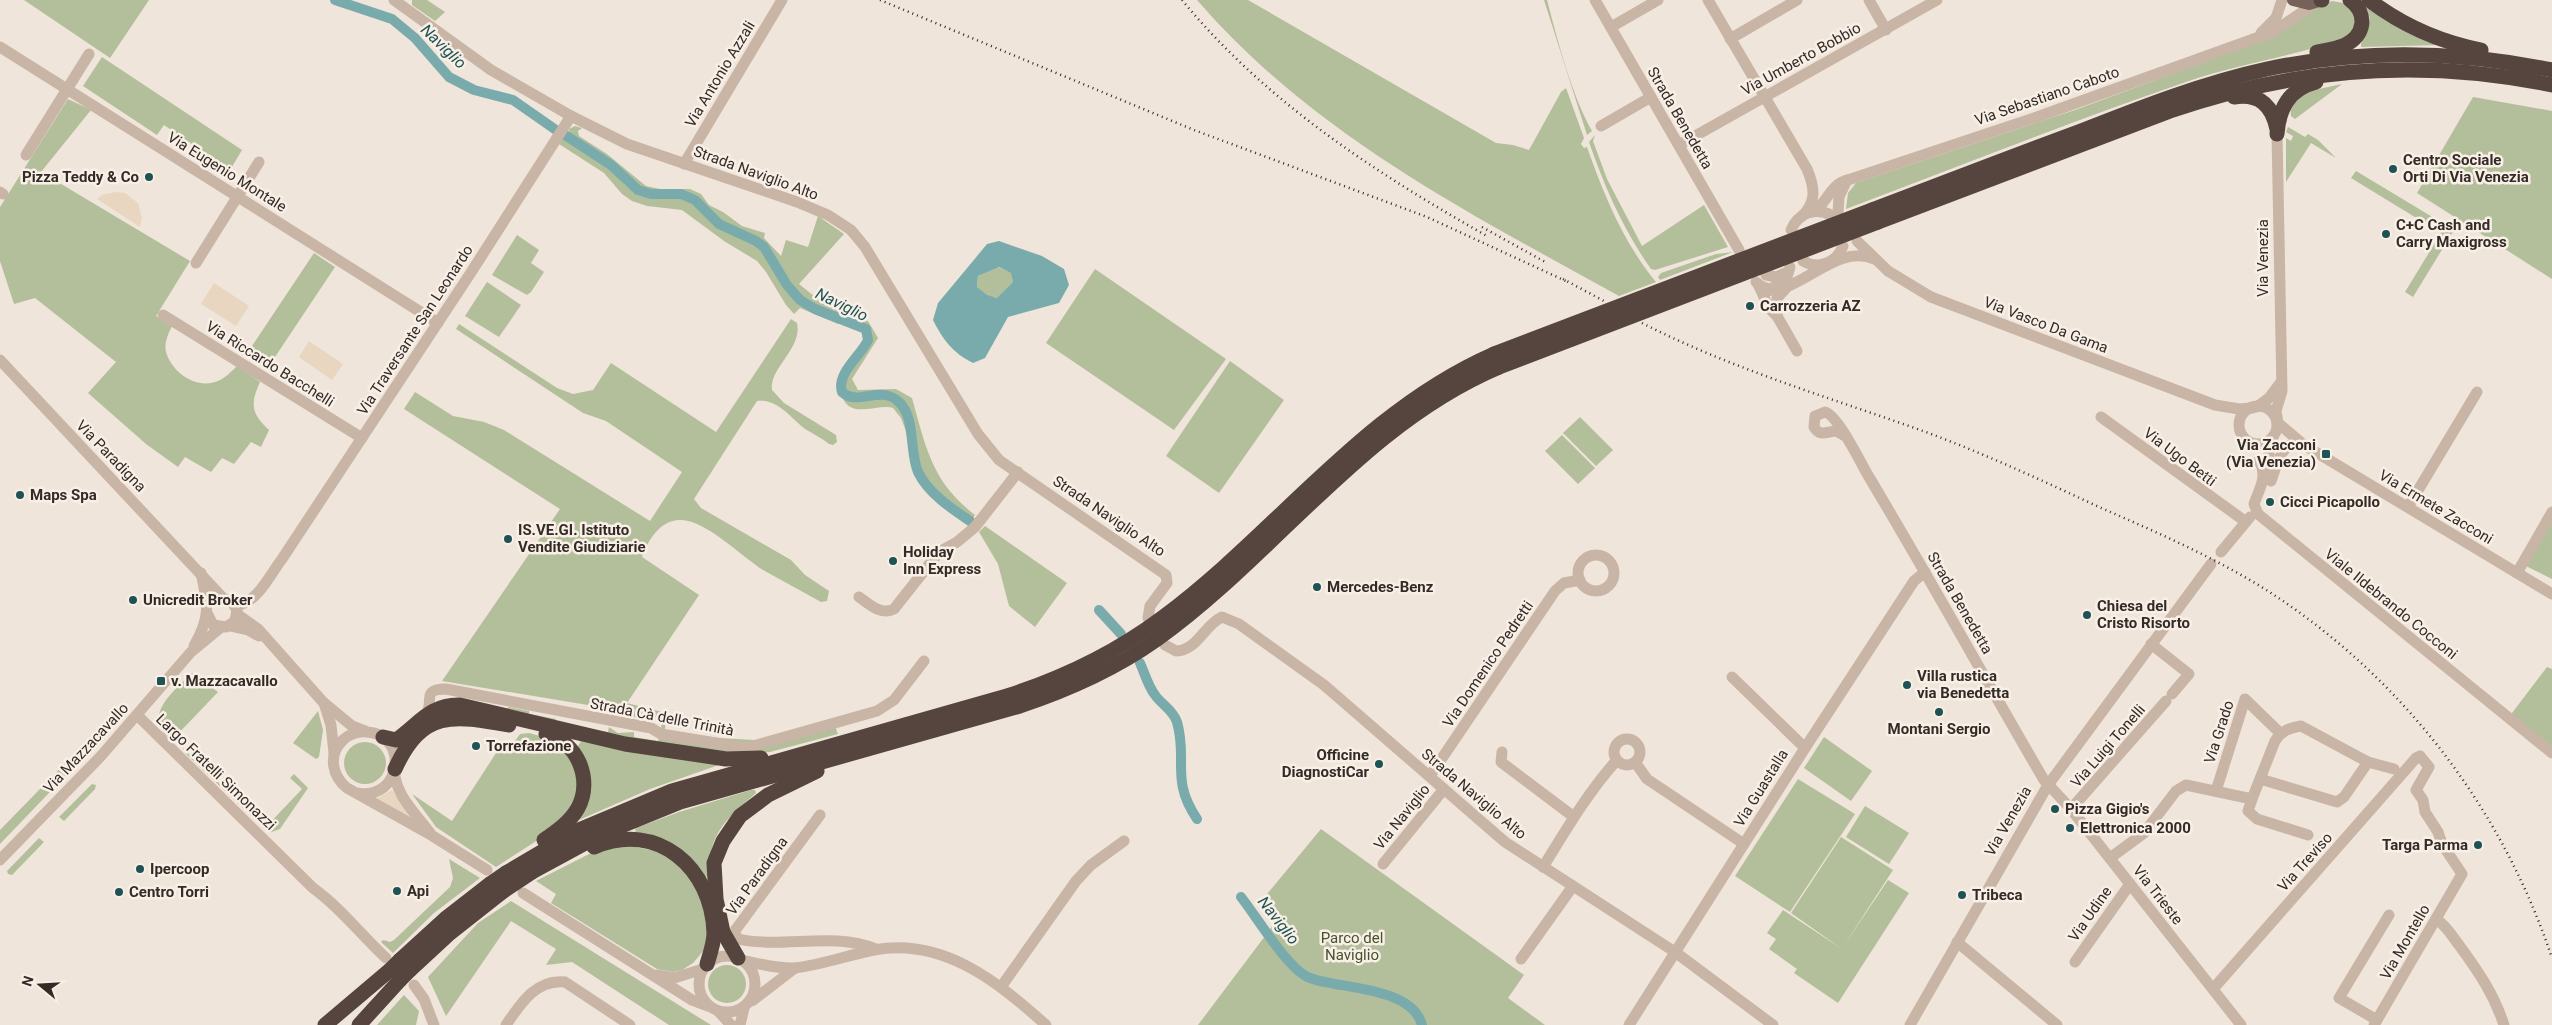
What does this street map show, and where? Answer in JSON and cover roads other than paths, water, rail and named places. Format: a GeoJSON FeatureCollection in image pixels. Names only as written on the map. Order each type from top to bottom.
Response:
{"type":"FeatureCollection","features":[{"type":"Feature","properties":{"kind":"highway"},"geometry":{"type":"LineString","coordinates":[[325,1025],[450,933],[495,878],[570,835],[653,797],[1027,689],[1066,675],[1116,649],[1150,627],[1187,599],[1380,424],[1434,386],[1496,360],[1875,216],[2250,67],[2338,48],[2351,42],[2359,34],[2363,24],[2359,9],[2350,0]]}},
{"type":"Feature","properties":{"kind":"highway"},"geometry":{"type":"LineString","coordinates":[[2369,0],[2404,23],[2446,42],[2526,59],[2552,70]]}},
{"type":"Feature","properties":{"kind":"highway"},"geometry":{"type":"LineString","coordinates":[[2207,85],[2286,66],[2368,56],[2469,57],[2552,70]]}},
{"type":"Feature","properties":{"kind":"highway"},"geometry":{"type":"LineString","coordinates":[[1875,216],[2151,118],[2228,93],[2287,80],[2348,71],[2421,69],[2486,73],[2552,84]]}},
{"type":"Feature","properties":{"kind":"highway"},"geometry":{"type":"LineString","coordinates":[[2277,134],[2285,104],[2290,95],[2300,87],[2331,79],[2421,69]]}},
{"type":"Feature","properties":{"kind":"highway"},"geometry":{"type":"LineString","coordinates":[[2151,118],[2226,99],[2248,96],[2261,100],[2268,105],[2274,119],[2277,134]]}},
{"type":"Feature","properties":{"kind":"highway"},"geometry":{"type":"LineString","coordinates":[[532,872],[604,833],[671,806],[1050,696],[1096,675],[1131,656],[1197,608],[1395,429],[1496,360]]}},
{"type":"Feature","properties":{"kind":"highway"},"geometry":{"type":"LineString","coordinates":[[376,734],[396,740],[429,719],[454,699],[481,708],[612,742],[726,760],[760,758],[822,743],[850,740]]}},
{"type":"Feature","properties":{"kind":"highway"},"geometry":{"type":"LineString","coordinates":[[341,1025],[468,900],[555,832],[573,816],[579,806],[583,790],[582,774],[576,756],[569,745],[558,737],[517,727],[458,717],[429,719]]}},
{"type":"Feature","properties":{"kind":"highway"},"geometry":{"type":"LineString","coordinates":[[395,769],[412,741],[429,719]]}},
{"type":"Feature","properties":{"kind":"highway"},"geometry":{"type":"LineString","coordinates":[[740,959],[722,932],[714,881],[714,863],[723,841],[740,816],[768,795],[810,774],[913,736]]}},
{"type":"Feature","properties":{"kind":"highway"},"geometry":{"type":"LineString","coordinates":[[495,878],[532,872],[618,840],[640,840],[667,849],[693,869],[706,892],[714,933],[705,966]]}},
{"type":"Feature","properties":{"kind":"highway"},"geometry":{"type":"LineString","coordinates":[[359,1025],[398,970]]}},
{"type":"Feature","properties":{"kind":"main road"},"geometry":{"type":"LineString","coordinates":[[2293,0],[2304,4],[2320,1]]}},
{"type":"Feature","properties":{"kind":"street","name":"Strada Naviglio Alto"},"geometry":{"type":"LineString","coordinates":[[394,0],[490,70],[568,121],[684,164],[796,202],[828,215],[851,230],[865,247],[978,434],[999,460],[1165,573],[1167,583],[1150,606],[1148,618]]}},
{"type":"Feature","properties":{"kind":"street","name":"Via Antonio Azzali"},"geometry":{"type":"LineString","coordinates":[[684,164],[782,0]]}},
{"type":"Feature","properties":{"kind":"street","name":"Strada Benedetta"},"geometry":{"type":"LineString","coordinates":[[1595,0],[1739,250]]}},
{"type":"Feature","properties":{"kind":"street"},"geometry":{"type":"LineString","coordinates":[[1611,27],[1658,0]]}},
{"type":"Feature","properties":{"kind":"street"},"geometry":{"type":"LineString","coordinates":[[1708,0],[1810,176],[1814,197],[1806,214],[1792,230]]}},
{"type":"Feature","properties":{"kind":"street"},"geometry":{"type":"LineString","coordinates":[[1730,38],[1797,0]]}},
{"type":"Feature","properties":{"kind":"street"},"geometry":{"type":"LineString","coordinates":[[1869,0],[1886,30]]}},
{"type":"Feature","properties":{"kind":"street","name":"Via Umberto Bobbio"},"geometry":{"type":"LineString","coordinates":[[1679,145],[1937,0]]}},
{"type":"Feature","properties":{"kind":"street","name":"Via Sebastiano Caboto"},"geometry":{"type":"LineString","coordinates":[[2256,36],[2276,18],[2282,0]]}},
{"type":"Feature","properties":{"kind":"street","name":"Via Sebastiano Caboto"},"geometry":{"type":"LineString","coordinates":[[1806,214],[1820,207],[1837,184],[2056,110],[2256,36],[2274,32],[2320,1]]}},
{"type":"Feature","properties":{"kind":"street","name":"Via Eugenio Montale"},"geometry":{"type":"LineString","coordinates":[[0,47],[438,323]]}},
{"type":"Feature","properties":{"kind":"street"},"geometry":{"type":"LineString","coordinates":[[26,155],[89,54]]}},
{"type":"Feature","properties":{"kind":"street"},"geometry":{"type":"LineString","coordinates":[[1601,126],[1651,97]]}},
{"type":"Feature","properties":{"kind":"street","name":"Via Traversante San Leonardo"},"geometry":{"type":"LineString","coordinates":[[253,607],[282,559],[438,323],[568,121]]}},
{"type":"Feature","properties":{"kind":"street","name":"Via Venezia"},"geometry":{"type":"LineString","coordinates":[[2221,552],[2241,523],[2255,510],[2264,496],[2268,480],[2270,440],[2277,428],[2276,412],[2282,392],[2277,134]]}},
{"type":"Feature","properties":{"kind":"street"},"geometry":{"type":"LineString","coordinates":[[196,263],[259,162]]}},
{"type":"Feature","properties":{"kind":"street"},"geometry":{"type":"LineString","coordinates":[[1806,214],[1822,212],[1835,214],[1839,197],[1847,180]]}},
{"type":"Feature","properties":{"kind":"street"},"geometry":{"type":"LineString","coordinates":[[1857,241],[1869,251],[1874,260]]}},
{"type":"Feature","properties":{"kind":"street"},"geometry":{"type":"LineString","coordinates":[[1770,290],[1786,287],[1828,263],[1839,254],[1843,246]]}},
{"type":"Feature","properties":{"kind":"street"},"geometry":{"type":"LineString","coordinates":[[1803,261],[1816,265],[1850,256],[1874,260]]}},
{"type":"Feature","properties":{"kind":"street","name":"Via Vasco Da Gama"},"geometry":{"type":"LineString","coordinates":[[1874,260],[1905,282],[1939,300],[2215,405],[2242,410],[2255,407]]}},
{"type":"Feature","properties":{"kind":"street"},"geometry":{"type":"LineString","coordinates":[[1759,279],[1779,276],[1790,267],[1787,277],[1770,290],[1768,306]]}},
{"type":"Feature","properties":{"kind":"street"},"geometry":{"type":"LineString","coordinates":[[1759,279],[1770,290]]}},
{"type":"Feature","properties":{"kind":"street"},"geometry":{"type":"LineString","coordinates":[[1759,279],[1768,306],[1777,316],[1797,351]]}},
{"type":"Feature","properties":{"kind":"street"},"geometry":{"type":"LineString","coordinates":[[1777,316],[1777,298],[1786,287]]}},
{"type":"Feature","properties":{"kind":"street","name":"Via Riccardo Bacchelli"},"geometry":{"type":"LineString","coordinates":[[163,315],[362,438]]}},
{"type":"Feature","properties":{"kind":"street","name":"Via Paradigna"},"geometry":{"type":"LineString","coordinates":[[0,360],[201,572],[223,598],[232,602],[236,610],[258,629]]}},
{"type":"Feature","properties":{"kind":"street"},"geometry":{"type":"LineString","coordinates":[[2255,510],[2255,503],[2264,469],[2255,449],[2244,437],[2240,420],[2245,412],[2269,398],[2281,382]]}},
{"type":"Feature","properties":{"kind":"street"},"geometry":{"type":"LineString","coordinates":[[2408,507],[2476,392]]}},
{"type":"Feature","properties":{"kind":"street","name":"Via Vasco Da Gama"},"geometry":{"type":"LineString","coordinates":[[2215,405],[2233,419],[2244,437]]}},
{"type":"Feature","properties":{"kind":"street"},"geometry":{"type":"LineString","coordinates":[[2255,407],[2270,410],[2276,420]]}},
{"type":"Feature","properties":{"kind":"street","name":"Via Ugo Betti"},"geometry":{"type":"LineString","coordinates":[[2101,417],[2241,523]]}},
{"type":"Feature","properties":{"kind":"street","name":"Via Ermete Zacconi"},"geometry":{"type":"LineString","coordinates":[[2276,420],[2300,444],[2552,594]]}},
{"type":"Feature","properties":{"kind":"street","name":"Strada Benedetta"},"geometry":{"type":"LineString","coordinates":[[1845,436],[2048,785]]}},
{"type":"Feature","properties":{"kind":"street"},"geometry":{"type":"LineString","coordinates":[[2244,437],[2258,444],[2270,440]]}},
{"type":"Feature","properties":{"kind":"street","name":"Via Ermete Zacconi"},"geometry":{"type":"LineString","coordinates":[[2270,440],[2300,444]]}},
{"type":"Feature","properties":{"kind":"street"},"geometry":{"type":"LineString","coordinates":[[2264,496],[2284,450],[2289,445],[2300,444]]}},
{"type":"Feature","properties":{"kind":"street","name":"Via Venezia"},"geometry":{"type":"LineString","coordinates":[[2241,523],[2259,478],[2259,460]]}},
{"type":"Feature","properties":{"kind":"street"},"geometry":{"type":"LineString","coordinates":[[858,597],[883,612],[894,609],[938,552],[957,542],[975,527],[1018,472]]}},
{"type":"Feature","properties":{"kind":"street","name":"Viale Ildebrando Cocconi"},"geometry":{"type":"LineString","coordinates":[[2255,510],[2552,753]]}},
{"type":"Feature","properties":{"kind":"street"},"geometry":{"type":"LineString","coordinates":[[2517,573],[2552,512]]}},
{"type":"Feature","properties":{"kind":"street","name":"Via Traversante San Leonardo"},"geometry":{"type":"LineString","coordinates":[[236,610],[252,599],[282,559]]}},
{"type":"Feature","properties":{"kind":"street","name":"Via Venezia"},"geometry":{"type":"LineString","coordinates":[[1910,1025],[2048,785],[2211,564]]}},
{"type":"Feature","properties":{"kind":"street"},"geometry":{"type":"LineString","coordinates":[[201,572],[207,610],[213,625],[225,627],[236,610],[246,613],[253,607]]}},
{"type":"Feature","properties":{"kind":"street","name":"Via Guastalla"},"geometry":{"type":"LineString","coordinates":[[1629,1025],[1805,748],[1914,581],[1924,572]]}},
{"type":"Feature","properties":{"kind":"street","name":"Via Domenico Pedretti"},"geometry":{"type":"LineString","coordinates":[[1430,776],[1555,591],[1564,583],[1580,580]]}},
{"type":"Feature","properties":{"kind":"street"},"geometry":{"type":"LineString","coordinates":[[207,610],[217,599],[223,598]]}},
{"type":"Feature","properties":{"kind":"street","name":"Via Paradigna"},"geometry":{"type":"LineString","coordinates":[[253,607],[253,620],[258,629],[323,702],[352,726],[376,734],[393,749],[396,759],[395,780],[402,793],[433,836]]}},
{"type":"Feature","properties":{"kind":"street","name":"Via Mazzacavallo"},"geometry":{"type":"LineString","coordinates":[[0,860],[96,761],[191,652],[203,629],[207,610]]}},
{"type":"Feature","properties":{"kind":"street","name":"Strada Naviglio Alto"},"geometry":{"type":"LineString","coordinates":[[1165,645],[1174,650],[1185,650],[1218,619],[1225,617],[1232,619],[1324,685],[1505,842],[1675,952],[1773,1025]]}},
{"type":"Feature","properties":{"kind":"street","name":"Via Paradigna"},"geometry":{"type":"LineString","coordinates":[[225,627],[248,630],[267,641]]}},
{"type":"Feature","properties":{"kind":"street","name":"Via Mazzacavallo"},"geometry":{"type":"LineString","coordinates":[[191,652],[225,627]]}},
{"type":"Feature","properties":{"kind":"street","name":"Via Luigi Tonelli"},"geometry":{"type":"LineString","coordinates":[[2071,809],[2189,674],[2151,644]]}},
{"type":"Feature","properties":{"kind":"street","name":"Strada Cà delle Trinità"},"geometry":{"type":"LineString","coordinates":[[454,699],[746,748],[855,718],[884,708],[898,695],[924,661]]}},
{"type":"Feature","properties":{"kind":"street"},"geometry":{"type":"LineString","coordinates":[[1732,676],[1805,748]]}},
{"type":"Feature","properties":{"kind":"street","name":"Via Grado"},"geometry":{"type":"LineString","coordinates":[[2216,791],[2245,699],[2280,733]]}},
{"type":"Feature","properties":{"kind":"street","name":"Via Paradigna"},"geometry":{"type":"LineString","coordinates":[[323,702],[332,728],[333,761],[339,781],[356,793],[433,836],[495,878]]}},
{"type":"Feature","properties":{"kind":"street","name":"Largo Fratelli Simonazzi"},"geometry":{"type":"LineString","coordinates":[[137,715],[274,850],[350,920],[357,930],[398,970],[424,999],[431,1022]]}},
{"type":"Feature","properties":{"kind":"street"},"geometry":{"type":"LineString","coordinates":[[2308,835],[2257,819],[2248,811],[2280,733],[2301,726],[2368,762],[2394,769]]}},
{"type":"Feature","properties":{"kind":"street"},"geometry":{"type":"LineString","coordinates":[[333,761],[338,746],[345,739],[358,732],[376,734]]}},
{"type":"Feature","properties":{"kind":"street"},"geometry":{"type":"LineString","coordinates":[[1630,739],[1640,747],[1639,758],[1635,762],[1625,765],[1617,760],[1614,754],[1616,744],[1622,740],[1630,739]]}},
{"type":"Feature","properties":{"kind":"street"},"geometry":{"type":"LineString","coordinates":[[1502,752],[1501,762],[1574,818]]}},
{"type":"Feature","properties":{"kind":"street","name":"Via Treviso"},"geometry":{"type":"LineString","coordinates":[[2213,989],[2416,758],[2420,756],[2429,767],[2416,790],[2423,800],[2425,812],[2438,831],[2442,844],[2462,874]]}},
{"type":"Feature","properties":{"kind":"street"},"geometry":{"type":"LineString","coordinates":[[1543,867],[1604,774],[1617,760]]}},
{"type":"Feature","properties":{"kind":"street"},"geometry":{"type":"LineString","coordinates":[[1635,762],[1647,779],[1744,844]]}},
{"type":"Feature","properties":{"kind":"street"},"geometry":{"type":"LineString","coordinates":[[2260,779],[2337,802],[2344,797],[2368,762]]}},
{"type":"Feature","properties":{"kind":"street"},"geometry":{"type":"LineString","coordinates":[[356,793],[366,794],[381,790],[388,783],[395,769]]}},
{"type":"Feature","properties":{"kind":"street","name":"Via Trieste"},"geometry":{"type":"LineString","coordinates":[[2048,785],[2071,809],[2241,1025]]}},
{"type":"Feature","properties":{"kind":"street"},"geometry":{"type":"LineString","coordinates":[[2110,858],[2144,833],[2176,792],[2186,785],[2252,799]]}},
{"type":"Feature","properties":{"kind":"street","name":"Via Naviglio"},"geometry":{"type":"LineString","coordinates":[[1383,864],[1444,789]]}},
{"type":"Feature","properties":{"kind":"street","name":"Via Paradigna"},"geometry":{"type":"LineString","coordinates":[[820,815],[734,932],[738,939],[757,943],[839,941],[865,945],[876,949]]}},
{"type":"Feature","properties":{"kind":"street"},"geometry":{"type":"LineString","coordinates":[[1001,987],[1076,881],[1091,865],[1124,841]]}},
{"type":"Feature","properties":{"kind":"street","name":"Via Montello"},"geometry":{"type":"LineString","coordinates":[[2376,1022],[2462,874]]}},
{"type":"Feature","properties":{"kind":"street","name":"Via Udine"},"geometry":{"type":"LineString","coordinates":[[2075,962],[2130,884]]}},
{"type":"Feature","properties":{"kind":"street"},"geometry":{"type":"LineString","coordinates":[[1521,959],[1573,886]]}},
{"type":"Feature","properties":{"kind":"street","name":"Via Paradigna"},"geometry":{"type":"LineString","coordinates":[[523,893],[692,1000],[719,1012],[728,1013],[746,1006],[795,968]]}},
{"type":"Feature","properties":{"kind":"street"},"geometry":{"type":"LineString","coordinates":[[2376,1022],[2339,998],[2389,915]]}},
{"type":"Feature","properties":{"kind":"street"},"geometry":{"type":"LineString","coordinates":[[2436,920],[2445,927],[2482,975],[2495,999],[2504,1025]]}},
{"type":"Feature","properties":{"kind":"street"},"geometry":{"type":"LineString","coordinates":[[1958,942],[2057,1025]]}},
{"type":"Feature","properties":{"kind":"street","name":"Via Paradigna"},"geometry":{"type":"LineString","coordinates":[[650,974],[674,978],[705,966],[717,958],[728,956],[795,968],[876,949],[912,950],[953,958],[979,971],[1046,1025]]}},
{"type":"Feature","properties":{"kind":"street"},"geometry":{"type":"LineString","coordinates":[[740,959],[754,976],[756,986],[746,1006],[740,1025]]}},
{"type":"Feature","properties":{"kind":"street"},"geometry":{"type":"LineString","coordinates":[[705,966],[698,988],[708,1006]]}},
{"type":"Feature","properties":{"kind":"street"},"geometry":{"type":"LineString","coordinates":[[506,1025],[533,990],[555,981],[565,982],[630,1025]]}},
{"type":"Feature","properties":{"kind":"street"},"geometry":{"type":"LineString","coordinates":[[719,1012],[731,1025]]}},
{"type":"Feature","properties":{"kind":"water"},"geometry":{"type":"Polygon","coordinates":[[[999,241],[1042,256],[1064,269],[1069,285],[1059,303],[1008,317],[985,358],[973,363],[949,345],[933,320],[938,303],[987,244],[999,241]],[[999,267],[978,276],[977,287],[987,295],[997,298],[1013,282],[1011,273],[999,267]]]}},
{"type":"Feature","properties":{"kind":"waterway","name":"Naviglio"},"geometry":{"type":"LineString","coordinates":[[335,0],[392,19],[415,38],[449,77],[474,90],[513,100],[556,130]]}},
{"type":"Feature","properties":{"kind":"waterway","name":"Naviglio"},"geometry":{"type":"LineString","coordinates":[[565,135],[611,165],[638,190],[651,194],[681,194],[695,200],[719,224],[756,241],[764,247],[787,285],[800,300],[815,309],[866,329],[868,340],[846,371],[841,385],[842,392],[848,396],[855,397],[884,395],[892,397],[899,402],[908,417],[915,464],[922,480],[941,500],[970,521]]}},
{"type":"Feature","properties":{"kind":"waterway","name":"Naviglio"},"geometry":{"type":"LineString","coordinates":[[1099,610],[1121,634]]}},
{"type":"Feature","properties":{"kind":"waterway","name":"Naviglio"},"geometry":{"type":"LineString","coordinates":[[1140,663],[1148,684],[1158,699],[1173,714],[1177,722],[1180,735],[1184,792],[1197,819]]}},
{"type":"Feature","properties":{"kind":"waterway","name":"Naviglio"},"geometry":{"type":"LineString","coordinates":[[1241,897],[1273,942],[1301,973],[1322,982],[1390,996],[1404,1003],[1415,1012],[1422,1025]]}},
{"type":"Feature","properties":{"kind":"railway"},"geometry":{"type":"LineString","coordinates":[[880,0],[1194,130],[1427,217],[1568,282]]}},
{"type":"Feature","properties":{"kind":"railway"},"geometry":{"type":"LineString","coordinates":[[1182,0],[1214,37],[1249,70],[1323,132],[1403,186],[1487,236]]}},
{"type":"Feature","properties":{"kind":"railway"},"geometry":{"type":"LineString","coordinates":[[1482,227],[1547,263]]}},
{"type":"Feature","properties":{"kind":"railway"},"geometry":{"type":"LineString","coordinates":[[1563,279],[1604,301]]}},
{"type":"Feature","properties":{"kind":"railway"},"geometry":{"type":"LineString","coordinates":[[1642,323],[1745,368],[1923,431],[2012,467],[2201,554],[2260,586],[2310,620],[2357,659],[2400,701],[2439,747],[2474,796],[2504,847],[2530,902],[2552,958]]}},
{"type":"Feature","properties":{"kind":"place","name":"Centro Sociale Orti Di Via Venezia"},"geometry":{"type":"Point","coordinates":[2393,169]}},
{"type":"Feature","properties":{"kind":"place","name":"Pizza Teddy & Co"},"geometry":{"type":"Point","coordinates":[149,177]}},
{"type":"Feature","properties":{"kind":"place","name":"C+C Cash and Carry Maxigross"},"geometry":{"type":"Point","coordinates":[2386,234]}},
{"type":"Feature","properties":{"kind":"place","name":"Carrozzeria AZ"},"geometry":{"type":"Point","coordinates":[1750,306]}},
{"type":"Feature","properties":{"kind":"place","name":"Via Zacconi (Via Venezia)"},"geometry":{"type":"Point","coordinates":[2326,454]}},
{"type":"Feature","properties":{"kind":"place","name":"Maps Spa"},"geometry":{"type":"Point","coordinates":[20,495]}},
{"type":"Feature","properties":{"kind":"place","name":"Cicci Picapollo"},"geometry":{"type":"Point","coordinates":[2270,502]}},
{"type":"Feature","properties":{"kind":"place","name":"IS.VE.GI. Istituto Vendite Giudiziarie"},"geometry":{"type":"Point","coordinates":[508,539]}},
{"type":"Feature","properties":{"kind":"place","name":"Holiday Inn Express"},"geometry":{"type":"Point","coordinates":[893,561]}},
{"type":"Feature","properties":{"kind":"place","name":"Mercedes-Benz"},"geometry":{"type":"Point","coordinates":[1317,587]}},
{"type":"Feature","properties":{"kind":"place","name":"Unicredit Broker"},"geometry":{"type":"Point","coordinates":[133,600]}},
{"type":"Feature","properties":{"kind":"place","name":"Chiesa del Cristo Risorto"},"geometry":{"type":"Point","coordinates":[2087,615]}},
{"type":"Feature","properties":{"kind":"place","name":"v. Mazzacavallo"},"geometry":{"type":"Point","coordinates":[161,681]}},
{"type":"Feature","properties":{"kind":"place","name":"Villa rustica via Benedetta"},"geometry":{"type":"Point","coordinates":[1907,685]}},
{"type":"Feature","properties":{"kind":"place","name":"Montani Sergio"},"geometry":{"type":"Point","coordinates":[1939,712]}},
{"type":"Feature","properties":{"kind":"place","name":"Torrefazione"},"geometry":{"type":"Point","coordinates":[476,746]}},
{"type":"Feature","properties":{"kind":"place","name":"Officine DiagnostiCar"},"geometry":{"type":"Point","coordinates":[1379,764]}},
{"type":"Feature","properties":{"kind":"place","name":"Pizza Gigio's"},"geometry":{"type":"Point","coordinates":[2055,809]}},
{"type":"Feature","properties":{"kind":"place","name":"Elettronica 2000"},"geometry":{"type":"Point","coordinates":[2070,828]}},
{"type":"Feature","properties":{"kind":"place","name":"Targa Parma"},"geometry":{"type":"Point","coordinates":[2478,845]}},
{"type":"Feature","properties":{"kind":"place","name":"Ipercoop"},"geometry":{"type":"Point","coordinates":[140,869]}},
{"type":"Feature","properties":{"kind":"place","name":"Api"},"geometry":{"type":"Point","coordinates":[397,891]}},
{"type":"Feature","properties":{"kind":"place","name":"Centro Torri"},"geometry":{"type":"Point","coordinates":[119,892]}},
{"type":"Feature","properties":{"kind":"place","name":"Tribeca"},"geometry":{"type":"Point","coordinates":[1962,895]}},
{"type":"Feature","properties":{"kind":"park label","name":"Parco del Naviglio"},"geometry":{"type":"Point","coordinates":[1352,946]}}]}
